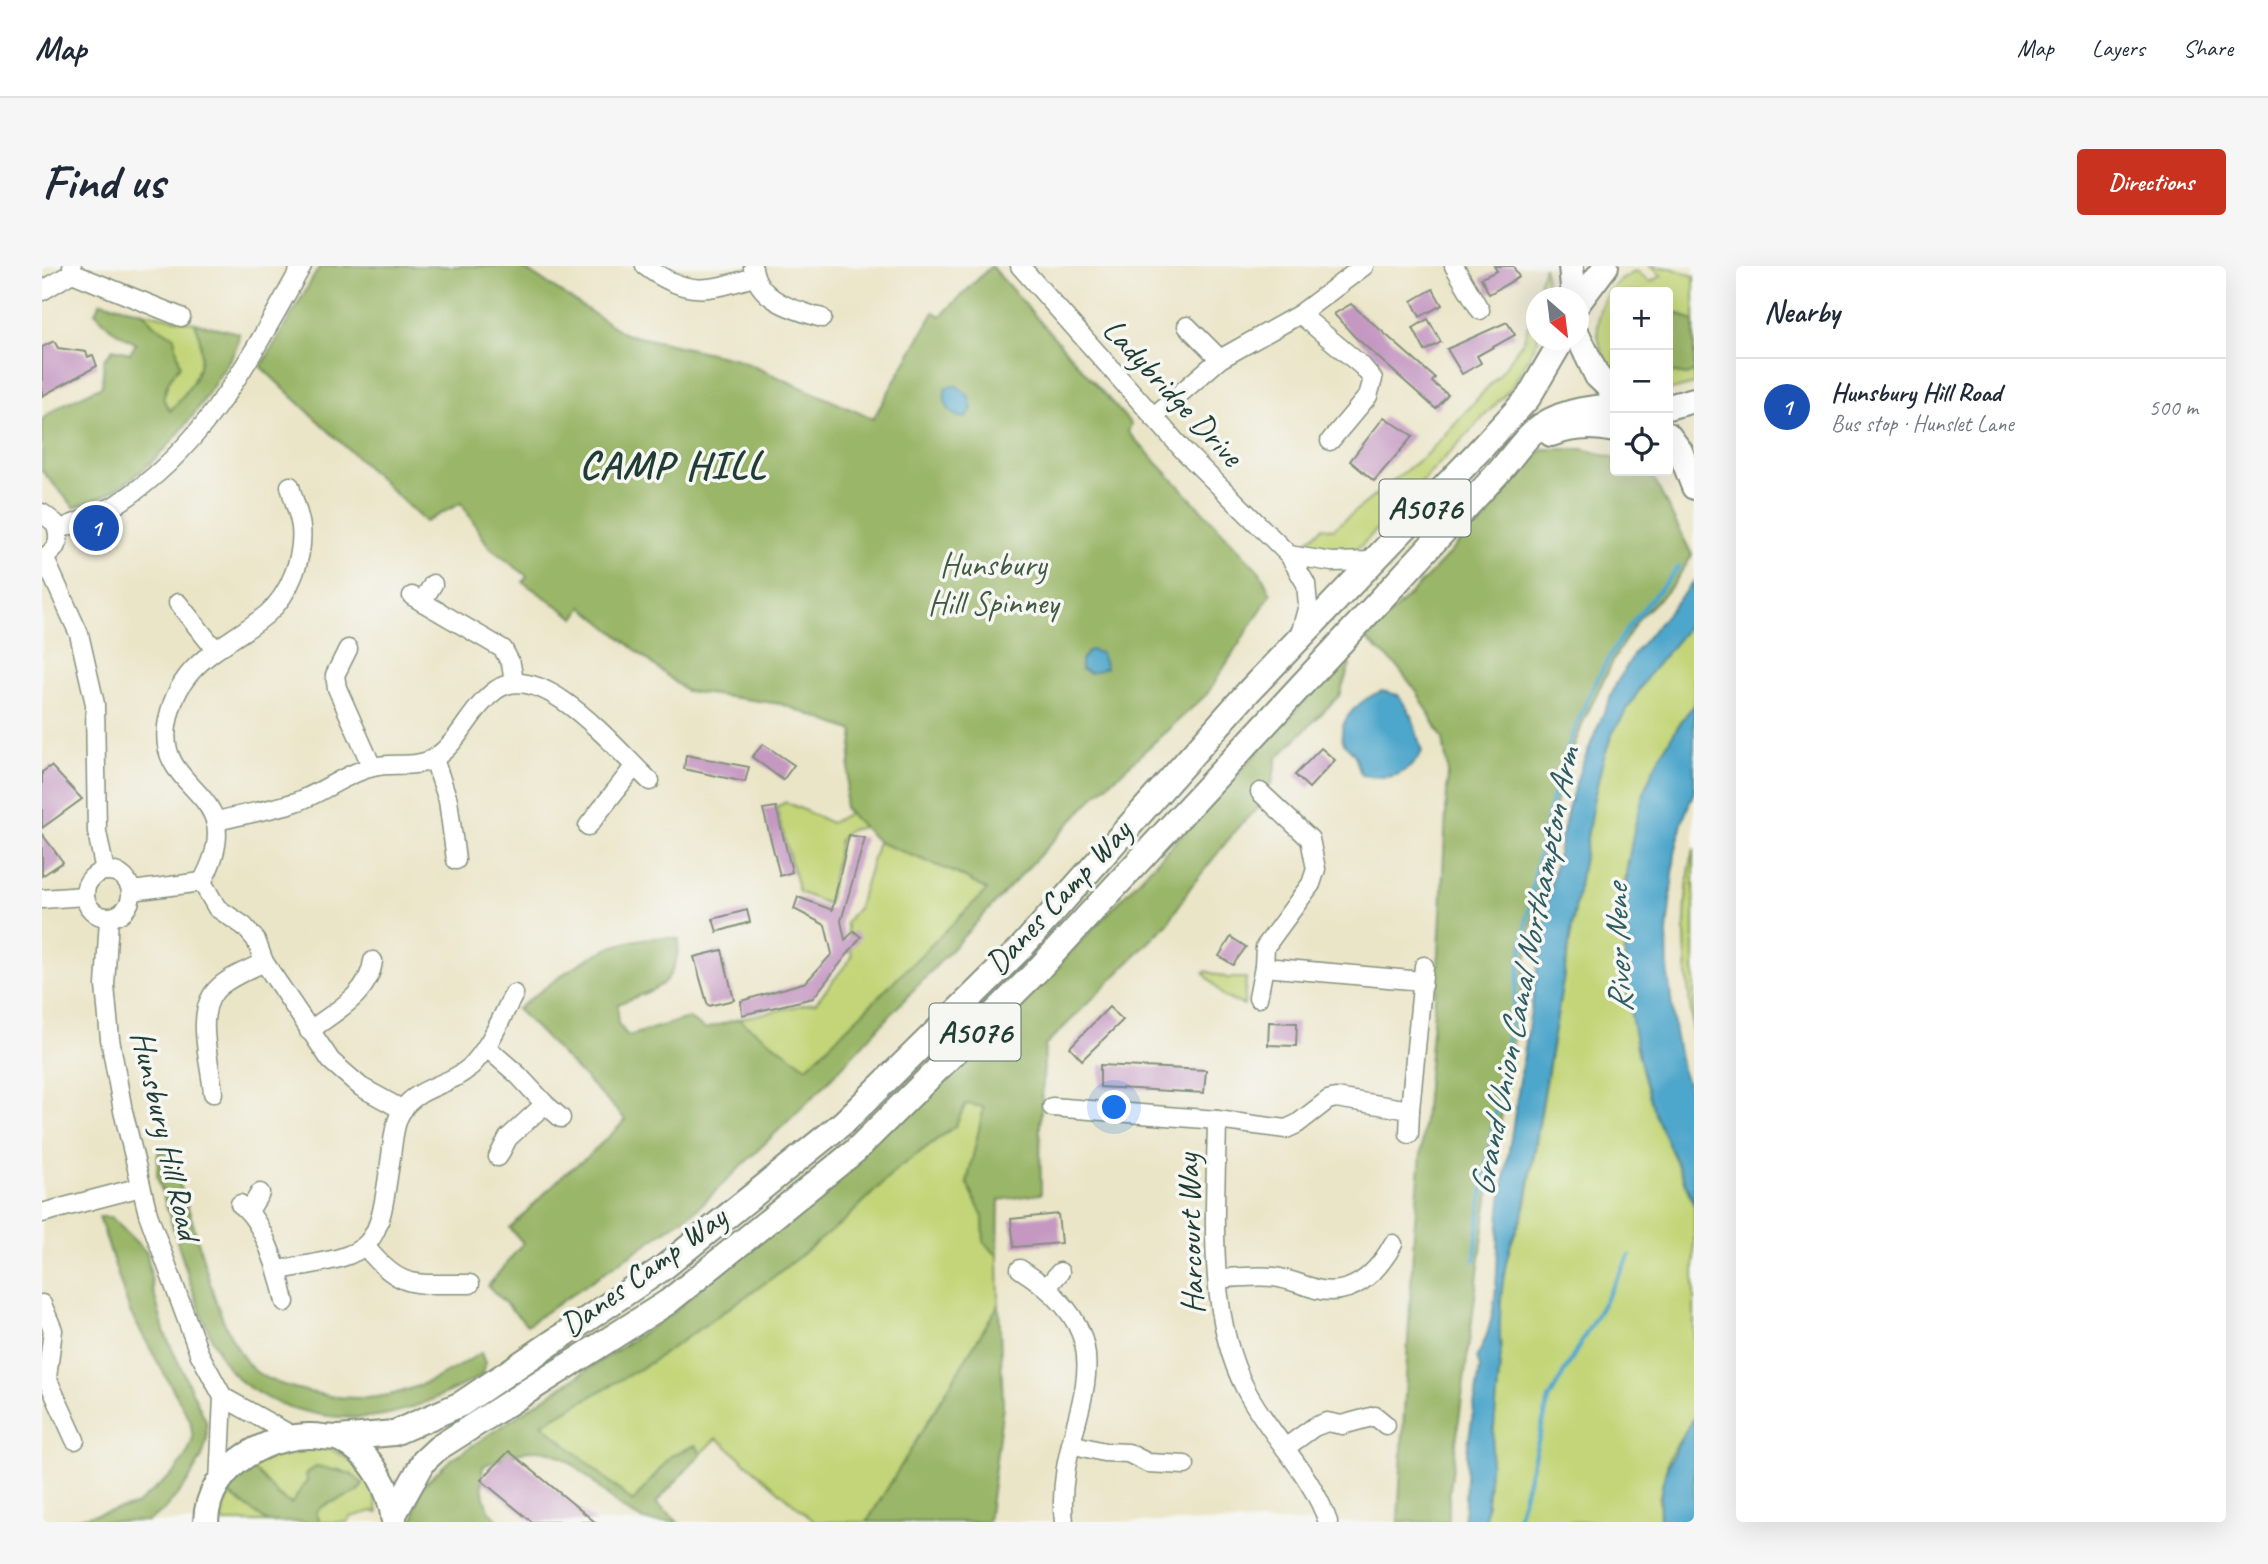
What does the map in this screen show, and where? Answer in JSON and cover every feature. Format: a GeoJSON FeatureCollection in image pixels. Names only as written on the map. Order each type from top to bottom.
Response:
{"type":"FeatureCollection","features":[{"type":"Feature","properties":{"kind":"highway"},"geometry":{"type":"LineString","coordinates":[[1571,266],[1573,287]]}},
{"type":"Feature","properties":{"kind":"highway"},"geometry":{"type":"LineString","coordinates":[[1589,288],[1606,266]]}},
{"type":"Feature","properties":{"kind":"highway","name":"Danes Camp Way"},"geometry":{"type":"LineString","coordinates":[[206,1515],[219,1483],[239,1460],[260,1446],[293,1436],[338,1438],[394,1433],[461,1404],[663,1268],[844,1122],[1020,949],[1249,691],[1528,398],[1556,350]]}},
{"type":"Feature","properties":{"kind":"highway"},"geometry":{"type":"LineString","coordinates":[[1585,350],[1597,376],[1610,388]]}},
{"type":"Feature","properties":{"kind":"highway"},"geometry":{"type":"LineString","coordinates":[[1673,406],[1694,400]]}},
{"type":"Feature","properties":{"kind":"highway","name":"Danes Camp Way"},"geometry":{"type":"LineString","coordinates":[[394,1519],[424,1461],[438,1448],[667,1301],[855,1151],[1036,972],[1517,453],[1532,432],[1559,417],[1587,408],[1610,406]]}},
{"type":"Feature","properties":{"kind":"highway","name":"A5076"},"geometry":{"type":"LineString","coordinates":[[1517,453],[1567,428],[1590,426],[1610,429]]}},
{"type":"Feature","properties":{"kind":"highway"},"geometry":{"type":"LineString","coordinates":[[1673,442],[1680,451],[1694,487]]}},
{"type":"Feature","properties":{"kind":"highway"},"geometry":{"type":"LineString","coordinates":[[1673,470],[1694,496]]}},
{"type":"Feature","properties":{"kind":"highway"},"geometry":{"type":"LineString","coordinates":[[338,1438],[379,1473],[394,1519]]}},
{"type":"Feature","properties":{"kind":"highway"},"geometry":{"type":"LineString","coordinates":[[184,1522],[206,1515]]}},
{"type":"Feature","properties":{"kind":"street"},"geometry":{"type":"LineString","coordinates":[[58,530],[115,506],[155,477],[193,441],[236,383],[302,266]]}},
{"type":"Feature","properties":{"kind":"street"},"geometry":{"type":"LineString","coordinates":[[645,266],[671,282],[691,288],[713,290],[754,271],[779,304],[822,318]]}},
{"type":"Feature","properties":{"kind":"street","name":"Ladybridge Drive"},"geometry":{"type":"LineString","coordinates":[[1020,266],[1153,417],[1289,555],[1306,584],[1308,605],[1298,642]]}},
{"type":"Feature","properties":{"kind":"street"},"geometry":{"type":"LineString","coordinates":[[1153,417],[1220,359],[1300,314],[1341,272],[1364,266]]}},
{"type":"Feature","properties":{"kind":"street"},"geometry":{"type":"LineString","coordinates":[[1454,266],[1480,310]]}},
{"type":"Feature","properties":{"kind":"street"},"geometry":{"type":"LineString","coordinates":[[42,291],[72,269],[181,317]]}},
{"type":"Feature","properties":{"kind":"street"},"geometry":{"type":"LineString","coordinates":[[1300,314],[1362,366],[1373,379],[1368,396],[1330,441]]}},
{"type":"Feature","properties":{"kind":"street"},"geometry":{"type":"LineString","coordinates":[[1187,326],[1220,359]]}},
{"type":"Feature","properties":{"kind":"street"},"geometry":{"type":"LineString","coordinates":[[202,883],[213,855],[218,821],[209,803],[179,773],[167,751],[167,726],[175,699],[194,669],[214,648],[268,613],[288,587],[298,561],[301,527],[290,486]]}},
{"type":"Feature","properties":{"kind":"street"},"geometry":{"type":"LineString","coordinates":[[42,513],[50,517],[58,530],[56,547],[43,557],[79,634],[95,704],[97,832],[105,871]]}},
{"type":"Feature","properties":{"kind":"street"},"geometry":{"type":"LineString","coordinates":[[1289,555],[1332,562],[1375,561]]}},
{"type":"Feature","properties":{"kind":"street"},"geometry":{"type":"LineString","coordinates":[[433,584],[417,599],[503,649],[511,664],[514,681]]}},
{"type":"Feature","properties":{"kind":"street"},"geometry":{"type":"LineString","coordinates":[[178,603],[214,648]]}},
{"type":"Feature","properties":{"kind":"street"},"geometry":{"type":"LineString","coordinates":[[348,649],[335,675],[337,688],[372,767]]}},
{"type":"Feature","properties":{"kind":"street"},"geometry":{"type":"LineString","coordinates":[[218,821],[295,802],[372,767],[434,759],[453,741],[481,704],[496,690],[514,681],[534,684],[552,692],[601,732],[650,781]]}},
{"type":"Feature","properties":{"kind":"street"},"geometry":{"type":"LineString","coordinates":[[434,759],[448,800],[456,860]]}},
{"type":"Feature","properties":{"kind":"street"},"geometry":{"type":"LineString","coordinates":[[588,826],[634,767]]}},
{"type":"Feature","properties":{"kind":"street"},"geometry":{"type":"LineString","coordinates":[[1258,998],[1265,947],[1311,884],[1316,869],[1310,839],[1260,792]]}},
{"type":"Feature","properties":{"kind":"street"},"geometry":{"type":"LineString","coordinates":[[105,871],[121,874],[132,891],[129,906],[123,913],[109,918],[94,913],[85,896],[89,881],[105,871]]}},
{"type":"Feature","properties":{"kind":"street"},"geometry":{"type":"LineString","coordinates":[[132,891],[202,883]]}},
{"type":"Feature","properties":{"kind":"street"},"geometry":{"type":"LineString","coordinates":[[202,883],[217,908],[251,933],[264,962],[309,1031],[345,1074],[361,1087],[402,1110]]}},
{"type":"Feature","properties":{"kind":"street"},"geometry":{"type":"LineString","coordinates":[[42,899],[85,896]]}},
{"type":"Feature","properties":{"kind":"street","name":"Hunsbury Hill Road"},"geometry":{"type":"LineString","coordinates":[[109,918],[105,986],[110,1039],[141,1187],[199,1353],[223,1397]]}},
{"type":"Feature","properties":{"kind":"street"},"geometry":{"type":"LineString","coordinates":[[213,1093],[205,1023],[208,1004],[216,990],[264,962]]}},
{"type":"Feature","properties":{"kind":"street"},"geometry":{"type":"LineString","coordinates":[[1264,967],[1423,974],[1409,1134]]}},
{"type":"Feature","properties":{"kind":"street"},"geometry":{"type":"LineString","coordinates":[[309,1031],[348,1003],[377,974]]}},
{"type":"Feature","properties":{"kind":"street"},"geometry":{"type":"LineString","coordinates":[[278,1270],[350,1256],[376,1235],[382,1219],[395,1130],[402,1110],[416,1097],[471,1066],[485,1047],[514,994]]}},
{"type":"Feature","properties":{"kind":"street"},"geometry":{"type":"LineString","coordinates":[[485,1047],[518,1074],[561,1118]]}},
{"type":"Feature","properties":{"kind":"street","name":"Harcourt Way"},"geometry":{"type":"LineString","coordinates":[[1328,1522],[1320,1501],[1247,1392],[1229,1354],[1221,1315],[1219,1279],[1217,1120],[1286,1129],[1297,1124],[1328,1100],[1336,1098],[1410,1110]]}},
{"type":"Feature","properties":{"kind":"street"},"geometry":{"type":"LineString","coordinates":[[498,1157],[508,1138],[545,1104]]}},
{"type":"Feature","properties":{"kind":"street"},"geometry":{"type":"LineString","coordinates":[[1052,1107],[1217,1120]]}},
{"type":"Feature","properties":{"kind":"street"},"geometry":{"type":"LineString","coordinates":[[42,1213],[141,1187]]}},
{"type":"Feature","properties":{"kind":"street"},"geometry":{"type":"LineString","coordinates":[[260,1193],[244,1208],[278,1270],[285,1302]]}},
{"type":"Feature","properties":{"kind":"street"},"geometry":{"type":"LineString","coordinates":[[1219,1279],[1271,1276],[1317,1289],[1349,1289],[1376,1270],[1393,1244]]}},
{"type":"Feature","properties":{"kind":"street"},"geometry":{"type":"LineString","coordinates":[[365,1246],[385,1271],[398,1280],[411,1283],[470,1284]]}},
{"type":"Feature","properties":{"kind":"street"},"geometry":{"type":"LineString","coordinates":[[1020,1269],[1047,1287],[1073,1319],[1088,1355],[1086,1386],[1063,1487],[1064,1522]]}},
{"type":"Feature","properties":{"kind":"street"},"geometry":{"type":"LineString","coordinates":[[1047,1287],[1060,1272]]}},
{"type":"Feature","properties":{"kind":"street"},"geometry":{"type":"LineString","coordinates":[[42,1304],[53,1330],[44,1379],[75,1440]]}},
{"type":"Feature","properties":{"kind":"street"},"geometry":{"type":"LineString","coordinates":[[219,1483],[223,1397],[293,1436]]}},
{"type":"Feature","properties":{"kind":"street"},"geometry":{"type":"LineString","coordinates":[[1285,1448],[1314,1427],[1327,1422],[1342,1425],[1375,1416],[1386,1425]]}},
{"type":"Feature","properties":{"kind":"street"},"geometry":{"type":"LineString","coordinates":[[1071,1444],[1104,1452],[1128,1453],[1148,1463],[1185,1465]]}},
{"type":"Feature","properties":{"kind":"green space","name":"Hunsbury Hill Spinney"},"geometry":{"type":"Polygon","coordinates":[[[320,266],[520,266],[625,334],[737,359],[873,419],[934,312],[941,316],[991,266],[1131,424],[1128,432],[1260,572],[1271,594],[1207,694],[1093,798],[820,1090],[696,1210],[527,1325],[488,1286],[523,1243],[510,1228],[563,1175],[586,1158],[626,1120],[517,1009],[573,968],[612,947],[655,938],[679,939],[674,967],[662,984],[618,1004],[618,1024],[628,1036],[688,1018],[705,1029],[738,1019],[807,1067],[987,890],[956,873],[878,842],[844,808],[854,731],[781,704],[686,691],[583,607],[575,618],[523,582],[527,576],[489,547],[461,503],[425,522],[261,367],[320,266]]]}},
{"type":"Feature","properties":{"kind":"green space"},"geometry":{"type":"Polygon","coordinates":[[[1544,266],[1547,287],[1538,287],[1544,266]]]}},
{"type":"Feature","properties":{"kind":"green space"},"geometry":{"type":"Polygon","coordinates":[[[1650,266],[1671,268],[1694,276],[1694,322],[1673,311],[1673,287],[1612,287],[1636,271],[1650,282],[1662,276],[1650,266]]]}},
{"type":"Feature","properties":{"kind":"green space"},"geometry":{"type":"Polygon","coordinates":[[[1610,290],[1610,365],[1603,354],[1598,334],[1599,314],[1610,290]]]}},
{"type":"Feature","properties":{"kind":"green space"},"geometry":{"type":"Polygon","coordinates":[[[101,302],[143,312],[153,324],[174,337],[180,365],[168,382],[163,399],[170,411],[187,391],[198,371],[201,348],[195,323],[239,333],[232,356],[206,397],[158,456],[119,487],[74,507],[42,471],[42,419],[62,405],[102,386],[104,360],[113,349],[130,353],[136,344],[110,328],[95,312],[101,302]]]}},
{"type":"Feature","properties":{"kind":"green space"},"geometry":{"type":"Polygon","coordinates":[[[1673,311],[1694,322],[1694,371],[1687,375],[1673,373],[1673,311]]]}},
{"type":"Feature","properties":{"kind":"green space"},"geometry":{"type":"Polygon","coordinates":[[[143,312],[195,323],[199,336],[201,349],[198,371],[187,391],[170,411],[163,399],[168,382],[180,365],[174,338],[153,324],[143,312]]]}},
{"type":"Feature","properties":{"kind":"green space"},"geometry":{"type":"Polygon","coordinates":[[[1526,333],[1526,350],[1532,350],[1512,387],[1361,546],[1346,551],[1324,553],[1303,545],[1323,527],[1333,529],[1429,452],[1500,374],[1524,340],[1526,333]]]}},
{"type":"Feature","properties":{"kind":"green space"},"geometry":{"type":"Polygon","coordinates":[[[1694,371],[1694,384],[1673,390],[1673,373],[1687,375],[1694,371]]]}},
{"type":"Feature","properties":{"kind":"green space"},"geometry":{"type":"Polygon","coordinates":[[[1544,449],[1583,449],[1610,457],[1610,476],[1649,476],[1654,479],[1692,555],[1673,585],[1640,617],[1617,653],[1584,720],[1561,782],[1545,845],[1486,1212],[1449,1497],[1449,1522],[1398,1522],[1414,1232],[1439,953],[1448,772],[1443,739],[1417,692],[1395,664],[1366,639],[1443,561],[1514,476],[1544,449]]]}},
{"type":"Feature","properties":{"kind":"green space"},"geometry":{"type":"Polygon","coordinates":[[[1694,620],[1694,704],[1679,724],[1646,785],[1627,865],[1623,898],[1628,977],[1643,1066],[1653,1107],[1694,1206],[1694,1417],[1669,1457],[1659,1499],[1660,1522],[1485,1522],[1501,1353],[1500,1314],[1504,1272],[1526,1205],[1593,802],[1612,734],[1649,674],[1694,620]]]}},
{"type":"Feature","properties":{"kind":"green space"},"geometry":{"type":"Polygon","coordinates":[[[1342,661],[1350,665],[1339,696],[1277,758],[1272,783],[1259,799],[1262,804],[1240,825],[1190,888],[1168,923],[1045,1046],[1040,1127],[1041,1194],[999,1200],[998,1256],[984,1242],[983,1217],[967,1183],[984,1107],[966,1104],[955,1126],[897,1169],[845,1220],[772,1278],[650,1363],[542,1424],[633,1502],[671,1456],[696,1445],[701,1454],[656,1503],[678,1522],[652,1522],[637,1517],[624,1510],[564,1458],[550,1452],[533,1450],[515,1453],[483,1466],[482,1482],[486,1504],[501,1522],[413,1522],[421,1487],[449,1461],[673,1313],[1006,1018],[1115,906],[1342,661]]]}},
{"type":"Feature","properties":{"kind":"green space"},"geometry":{"type":"Polygon","coordinates":[[[786,802],[831,823],[849,813],[863,827],[847,831],[840,840],[828,904],[799,892],[776,807],[786,802]]]}},
{"type":"Feature","properties":{"kind":"green space"},"geometry":{"type":"Polygon","coordinates":[[[878,842],[956,873],[987,890],[807,1068],[738,1019],[816,1002],[852,957],[846,922],[858,908],[878,842]]]}},
{"type":"Feature","properties":{"kind":"green space"},"geometry":{"type":"Polygon","coordinates":[[[1694,849],[1694,1043],[1685,921],[1689,872],[1694,849]]]}},
{"type":"Feature","properties":{"kind":"green space"},"geometry":{"type":"Polygon","coordinates":[[[1206,971],[1227,978],[1246,978],[1244,1005],[1224,997],[1204,973],[1206,971]]]}},
{"type":"Feature","properties":{"kind":"green space"},"geometry":{"type":"Polygon","coordinates":[[[966,1104],[984,1107],[967,1183],[983,1217],[984,1242],[998,1256],[999,1304],[867,1522],[815,1522],[717,1438],[701,1454],[695,1445],[671,1456],[633,1502],[541,1425],[650,1363],[772,1278],[845,1220],[897,1169],[955,1126],[966,1104]]]}},
{"type":"Feature","properties":{"kind":"green space"},"geometry":{"type":"Polygon","coordinates":[[[167,1149],[219,1310],[237,1347],[257,1373],[288,1386],[347,1398],[370,1398],[413,1388],[481,1353],[485,1363],[482,1376],[409,1408],[362,1417],[316,1414],[270,1400],[250,1388],[233,1374],[221,1357],[194,1293],[157,1176],[158,1153],[167,1149]]]}},
{"type":"Feature","properties":{"kind":"green space"},"geometry":{"type":"Polygon","coordinates":[[[99,1217],[111,1217],[147,1253],[153,1290],[165,1334],[206,1421],[207,1440],[202,1457],[187,1483],[165,1509],[148,1521],[61,1522],[136,1505],[175,1472],[188,1452],[193,1438],[190,1420],[130,1312],[99,1217]]]}},
{"type":"Feature","properties":{"kind":"green space"},"geometry":{"type":"Polygon","coordinates":[[[999,1304],[1003,1405],[988,1522],[867,1522],[999,1304]]]}},
{"type":"Feature","properties":{"kind":"green space"},"geometry":{"type":"Polygon","coordinates":[[[324,1447],[345,1457],[361,1471],[372,1490],[378,1513],[373,1511],[350,1517],[348,1522],[320,1522],[316,1512],[322,1505],[359,1492],[363,1484],[338,1469],[307,1481],[291,1505],[250,1467],[272,1452],[324,1447]]]}},
{"type":"Feature","properties":{"kind":"green space"},"geometry":{"type":"Polygon","coordinates":[[[317,1466],[351,1474],[363,1484],[354,1493],[321,1507],[316,1512],[320,1522],[268,1522],[229,1494],[235,1482],[250,1467],[291,1504],[307,1481],[306,1474],[317,1466]]]}},
{"type":"Feature","properties":{"kind":"green space"},"geometry":{"type":"Polygon","coordinates":[[[229,1494],[268,1522],[221,1522],[229,1494]]]}},
{"type":"Feature","properties":{"kind":"water"},"geometry":{"type":"Polygon","coordinates":[[[957,386],[968,395],[972,409],[966,418],[951,412],[946,403],[946,387],[957,386]]]}},
{"type":"Feature","properties":{"kind":"water"},"geometry":{"type":"Polygon","coordinates":[[[1694,581],[1694,620],[1649,674],[1612,734],[1603,760],[1593,802],[1525,1205],[1504,1272],[1500,1314],[1501,1353],[1485,1522],[1464,1522],[1467,1451],[1480,1368],[1477,1357],[1485,1339],[1495,1301],[1501,1201],[1550,888],[1569,805],[1581,767],[1616,684],[1635,652],[1694,581]]]}},
{"type":"Feature","properties":{"kind":"water"},"geometry":{"type":"Polygon","coordinates":[[[1090,650],[1101,653],[1106,668],[1090,673],[1081,669],[1081,660],[1090,650]]]}},
{"type":"Feature","properties":{"kind":"water"},"geometry":{"type":"Polygon","coordinates":[[[1382,691],[1398,695],[1412,716],[1422,752],[1410,767],[1397,775],[1362,775],[1354,754],[1343,741],[1344,724],[1353,710],[1382,691]]]}},
{"type":"Feature","properties":{"kind":"water"},"geometry":{"type":"Polygon","coordinates":[[[1694,704],[1694,791],[1682,823],[1675,854],[1667,933],[1668,975],[1675,1032],[1682,1069],[1694,1102],[1694,1206],[1653,1108],[1642,1070],[1628,989],[1625,905],[1628,864],[1646,787],[1655,765],[1694,704]]]}},
{"type":"Feature","properties":{"kind":"water"},"geometry":{"type":"Polygon","coordinates":[[[1694,1417],[1694,1522],[1660,1522],[1664,1478],[1694,1417]]]}},
{"type":"Feature","properties":{"kind":"building"},"geometry":{"type":"Polygon","coordinates":[[[1494,266],[1513,266],[1519,277],[1489,294],[1481,278],[1497,271],[1494,266]]]}},
{"type":"Feature","properties":{"kind":"building"},"geometry":{"type":"Polygon","coordinates":[[[1433,289],[1442,305],[1420,317],[1412,301],[1433,289]]]}},
{"type":"Feature","properties":{"kind":"building"},"geometry":{"type":"Polygon","coordinates":[[[1351,304],[1435,378],[1432,382],[1448,395],[1436,409],[1354,336],[1334,314],[1351,304]]]}},
{"type":"Feature","properties":{"kind":"building"},"geometry":{"type":"Polygon","coordinates":[[[1428,319],[1441,342],[1425,351],[1413,328],[1428,319]]]}},
{"type":"Feature","properties":{"kind":"building"},"geometry":{"type":"Polygon","coordinates":[[[1507,322],[1515,335],[1477,356],[1481,363],[1462,374],[1447,349],[1507,322]]]}},
{"type":"Feature","properties":{"kind":"building"},"geometry":{"type":"Polygon","coordinates":[[[54,341],[58,348],[86,352],[88,357],[93,355],[97,366],[42,396],[42,347],[54,341]]]}},
{"type":"Feature","properties":{"kind":"building"},"geometry":{"type":"Polygon","coordinates":[[[1384,417],[1413,436],[1374,481],[1350,461],[1384,417]]]}},
{"type":"Feature","properties":{"kind":"building"},"geometry":{"type":"Polygon","coordinates":[[[763,744],[794,765],[783,780],[752,757],[763,744]]]}},
{"type":"Feature","properties":{"kind":"building"},"geometry":{"type":"Polygon","coordinates":[[[1321,748],[1335,760],[1309,788],[1295,775],[1321,748]]]}},
{"type":"Feature","properties":{"kind":"building"},"geometry":{"type":"Polygon","coordinates":[[[686,755],[749,767],[745,782],[684,769],[686,755]]]}},
{"type":"Feature","properties":{"kind":"building"},"geometry":{"type":"Polygon","coordinates":[[[51,766],[82,799],[42,828],[42,772],[51,766]]]}},
{"type":"Feature","properties":{"kind":"building"},"geometry":{"type":"Polygon","coordinates":[[[776,807],[792,872],[780,876],[763,809],[776,807]]]}},
{"type":"Feature","properties":{"kind":"building"},"geometry":{"type":"Polygon","coordinates":[[[42,834],[63,862],[42,876],[42,834]]]}},
{"type":"Feature","properties":{"kind":"building"},"geometry":{"type":"Polygon","coordinates":[[[849,835],[865,838],[841,921],[845,940],[854,931],[861,937],[813,998],[742,1015],[741,1001],[806,982],[832,954],[825,925],[794,909],[798,897],[832,910],[849,835]]]}},
{"type":"Feature","properties":{"kind":"building"},"geometry":{"type":"Polygon","coordinates":[[[747,910],[750,922],[717,932],[713,919],[747,910]]]}},
{"type":"Feature","properties":{"kind":"building"},"geometry":{"type":"Polygon","coordinates":[[[1231,937],[1246,947],[1233,965],[1219,956],[1231,937]]]}},
{"type":"Feature","properties":{"kind":"building"},"geometry":{"type":"Polygon","coordinates":[[[722,950],[734,1000],[708,1006],[694,957],[722,950]]]}},
{"type":"Feature","properties":{"kind":"building"},"geometry":{"type":"Polygon","coordinates":[[[1109,1007],[1123,1020],[1082,1060],[1070,1047],[1109,1007]]]}},
{"type":"Feature","properties":{"kind":"building"},"geometry":{"type":"Polygon","coordinates":[[[1269,1022],[1297,1023],[1296,1046],[1268,1045],[1269,1022]]]}},
{"type":"Feature","properties":{"kind":"building"},"geometry":{"type":"Polygon","coordinates":[[[1100,1065],[1206,1070],[1204,1093],[1100,1087],[1100,1065]]]}},
{"type":"Feature","properties":{"kind":"building"},"geometry":{"type":"Polygon","coordinates":[[[1058,1214],[1061,1243],[1014,1247],[1011,1219],[1058,1214]]]}},
{"type":"Feature","properties":{"kind":"building"},"geometry":{"type":"Polygon","coordinates":[[[509,1451],[595,1522],[532,1522],[481,1480],[509,1451]]]}},
{"type":"Feature","properties":{"kind":"waterway","name":"Grand Union Canal Northampton Arm"},"geometry":{"type":"LineString","coordinates":[[1475,1260],[1485,1175],[1525,931],[1558,778],[1575,729],[1596,682],[1628,628],[1679,567]]}},
{"type":"Feature","properties":{"kind":"waterway"},"geometry":{"type":"LineString","coordinates":[[1517,1522],[1549,1399],[1630,1256]]}},
{"type":"Feature","properties":{"kind":"place","name":"Hunsbury Hill Road"},"geometry":{"type":"Point","coordinates":[96,528]}},
{"type":"Feature","properties":{"kind":"district","name":"CAMP HILL"},"geometry":{"type":"Point","coordinates":[673,465]}},
{"type":"Feature","properties":{"kind":"water label","name":"River Nene"},"geometry":{"type":"Point","coordinates":[1618,949]}}]}
